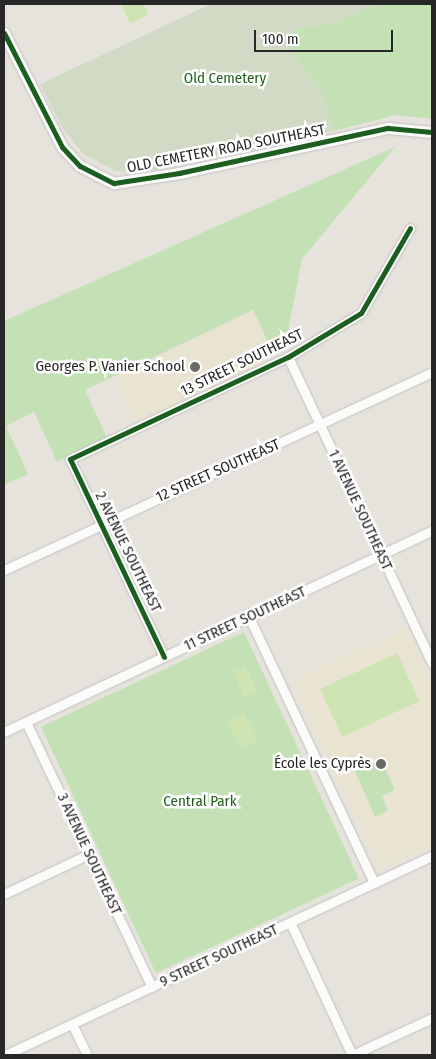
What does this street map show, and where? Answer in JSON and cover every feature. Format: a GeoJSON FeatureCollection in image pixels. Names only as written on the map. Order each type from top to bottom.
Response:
{"type":"FeatureCollection","features":[{"type":"Feature","properties":{"kind":"street","name":"OLD CEMETERY ROAD SOUTHEAST"},"geometry":{"type":"LineString","coordinates":[[4,33],[36,97],[71,158],[80,166],[114,183],[179,173],[388,128],[432,132]]}},
{"type":"Feature","properties":{"kind":"street","name":"13 STREET SOUTHEAST"},"geometry":{"type":"LineString","coordinates":[[70,459],[288,357],[361,313],[410,228]]}},
{"type":"Feature","properties":{"kind":"street","name":"1 AVENUE SOUTHEAST"},"geometry":{"type":"LineString","coordinates":[[288,357],[432,663]]}},
{"type":"Feature","properties":{"kind":"street","name":"12 STREET SOUTHEAST"},"geometry":{"type":"LineString","coordinates":[[4,570],[432,372]]}},
{"type":"Feature","properties":{"kind":"street","name":"2 AVENUE SOUTHEAST"},"geometry":{"type":"LineString","coordinates":[[70,459],[164,657]]}},
{"type":"Feature","properties":{"kind":"street","name":"11 STREET SOUTHEAST"},"geometry":{"type":"LineString","coordinates":[[4,732],[432,531]]}},
{"type":"Feature","properties":{"kind":"street"},"geometry":{"type":"LineString","coordinates":[[249,617],[374,883]]}},
{"type":"Feature","properties":{"kind":"street","name":"3 AVENUE SOUTHEAST"},"geometry":{"type":"LineString","coordinates":[[26,722],[152,987]]}},
{"type":"Feature","properties":{"kind":"street"},"geometry":{"type":"LineString","coordinates":[[4,894],[88,854]]}},
{"type":"Feature","properties":{"kind":"street","name":"9 STREET SOUTHEAST"},"geometry":{"type":"LineString","coordinates":[[5,1055],[432,856]]}},
{"type":"Feature","properties":{"kind":"street"},"geometry":{"type":"LineString","coordinates":[[290,922],[352,1055],[432,1018]]}},
{"type":"Feature","properties":{"kind":"street"},"geometry":{"type":"LineString","coordinates":[[72,1024],[87,1055]]}},
{"type":"Feature","properties":{"kind":"shaded area","name":"Georges P. Vanier School"},"geometry":{"type":"Polygon","coordinates":[[[254,310],[276,358],[136,424],[114,376],[254,310]]]}},
{"type":"Feature","properties":{"kind":"shaded area","name":"École les Cyprès"},"geometry":{"type":"Polygon","coordinates":[[[406,627],[432,684],[432,844],[379,869],[291,681],[406,627]]]}},
{"type":"Feature","properties":{"kind":"green space"},"geometry":{"type":"Polygon","coordinates":[[[121,4],[143,4],[149,14],[130,24],[121,4]]]}},
{"type":"Feature","properties":{"kind":"green space","name":"Old Cemetery"},"geometry":{"type":"Polygon","coordinates":[[[211,4],[377,4],[330,24],[296,29],[291,45],[303,70],[320,88],[334,131],[140,173],[116,171],[83,154],[62,127],[40,84],[211,4]]]}},
{"type":"Feature","properties":{"kind":"green space"},"geometry":{"type":"Polygon","coordinates":[[[377,4],[432,4],[432,119],[396,115],[334,131],[320,88],[303,70],[291,45],[296,29],[330,24],[377,4]]]}},
{"type":"Feature","properties":{"kind":"green space"},"geometry":{"type":"Polygon","coordinates":[[[395,147],[302,259],[286,341],[271,348],[253,310],[85,390],[107,438],[57,462],[34,412],[6,426],[28,474],[4,485],[4,321],[395,147]]]}},
{"type":"Feature","properties":{"kind":"green space","name":"Central Park"},"geometry":{"type":"Polygon","coordinates":[[[244,632],[359,879],[156,973],[41,727],[244,632]]]}},
{"type":"Feature","properties":{"kind":"green space"},"geometry":{"type":"Polygon","coordinates":[[[397,653],[419,701],[342,737],[320,689],[397,653]]]}},
{"type":"Feature","properties":{"kind":"green space"},"geometry":{"type":"Polygon","coordinates":[[[245,665],[257,691],[245,697],[232,671],[245,665]]]}},
{"type":"Feature","properties":{"kind":"green space"},"geometry":{"type":"Polygon","coordinates":[[[244,712],[258,741],[241,749],[227,720],[244,712]]]}},
{"type":"Feature","properties":{"kind":"green space"},"geometry":{"type":"Polygon","coordinates":[[[381,760],[395,790],[382,796],[388,810],[375,817],[355,771],[381,760]]]}},
{"type":"Feature","properties":{"kind":"cycle path"},"geometry":{"type":"LineString","coordinates":[[4,33],[62,147],[80,166],[114,183],[179,173],[388,128],[432,132]]}},
{"type":"Feature","properties":{"kind":"cycle path"},"geometry":{"type":"LineString","coordinates":[[164,657],[70,459],[288,357],[361,313],[410,228]]}},
{"type":"Feature","properties":{"kind":"place","name":"Georges P. Vanier School"},"geometry":{"type":"Point","coordinates":[195,367]}},
{"type":"Feature","properties":{"kind":"place","name":"École les Cyprès"},"geometry":{"type":"Point","coordinates":[381,764]}}]}
